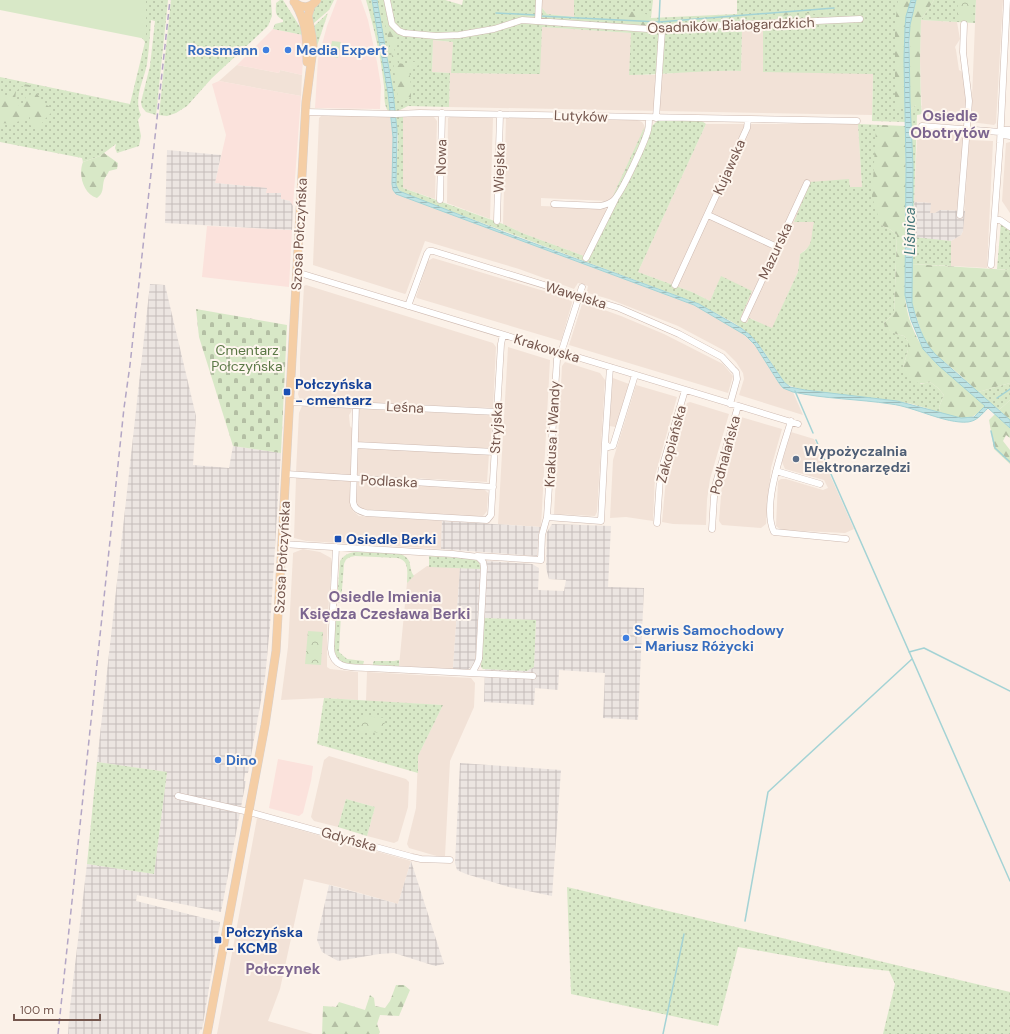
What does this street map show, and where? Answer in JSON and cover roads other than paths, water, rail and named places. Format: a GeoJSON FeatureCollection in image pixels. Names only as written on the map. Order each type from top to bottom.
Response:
{"type":"FeatureCollection","features":[{"type":"Feature","properties":{"kind":"main road"},"geometry":{"type":"LineString","coordinates":[[294,2],[303,7],[311,6],[317,0]]}},
{"type":"Feature","properties":{"kind":"main road","name":"Szosa Połczyńska"},"geometry":{"type":"LineString","coordinates":[[207,1034],[265,725],[274,666],[278,618],[308,75],[306,32],[302,16],[294,2]]}},
{"type":"Feature","properties":{"kind":"main road","name":"Szosa Połczyńska"},"geometry":{"type":"LineString","coordinates":[[308,75],[312,62],[313,48],[308,16],[311,6]]}},
{"type":"Feature","properties":{"kind":"street","name":"Osadników Białogardzkich"},"geometry":{"type":"LineString","coordinates":[[387,0],[392,24],[398,31],[404,33],[436,36],[458,35],[494,29],[522,20],[538,17],[662,30],[706,26],[860,19]]}},
{"type":"Feature","properties":{"kind":"street"},"geometry":{"type":"LineString","coordinates":[[538,17],[539,0]]}},
{"type":"Feature","properties":{"kind":"street"},"geometry":{"type":"LineString","coordinates":[[991,265],[995,220],[1007,0]]}},
{"type":"Feature","properties":{"kind":"street"},"geometry":{"type":"LineString","coordinates":[[960,215],[969,101],[963,52],[964,24]]}},
{"type":"Feature","properties":{"kind":"street"},"geometry":{"type":"LineString","coordinates":[[656,118],[662,30]]}},
{"type":"Feature","properties":{"kind":"street","name":"Lutyków"},"geometry":{"type":"LineString","coordinates":[[305,112],[392,114],[442,113],[857,121]]}},
{"type":"Feature","properties":{"kind":"street","name":"Nowa"},"geometry":{"type":"LineString","coordinates":[[440,200],[442,113]]}},
{"type":"Feature","properties":{"kind":"street","name":"Wiejska"},"geometry":{"type":"LineString","coordinates":[[497,221],[500,114]]}},
{"type":"Feature","properties":{"kind":"street"},"geometry":{"type":"LineString","coordinates":[[586,258],[635,162],[648,131],[649,118]]}},
{"type":"Feature","properties":{"kind":"street","name":"Kujawska"},"geometry":{"type":"LineString","coordinates":[[675,285],[747,128],[748,119]]}},
{"type":"Feature","properties":{"kind":"street"},"geometry":{"type":"LineString","coordinates":[[922,126],[1000,132],[1010,130]]}},
{"type":"Feature","properties":{"kind":"street"},"geometry":{"type":"LineString","coordinates":[[1000,132],[1003,136],[1010,136]]}},
{"type":"Feature","properties":{"kind":"street","name":"Mazurska"},"geometry":{"type":"LineString","coordinates":[[744,319],[807,183]]}},
{"type":"Feature","properties":{"kind":"street"},"geometry":{"type":"LineString","coordinates":[[554,204],[600,206],[607,204],[618,195]]}},
{"type":"Feature","properties":{"kind":"street"},"geometry":{"type":"LineString","coordinates":[[708,215],[777,247]]}},
{"type":"Feature","properties":{"kind":"street"},"geometry":{"type":"LineString","coordinates":[[995,220],[1000,220],[1010,227]]}},
{"type":"Feature","properties":{"kind":"street","name":"Wawelska"},"geometry":{"type":"LineString","coordinates":[[408,306],[426,254],[429,251],[433,251],[619,308],[679,334],[722,357],[733,369],[737,376],[737,383],[730,404]]}},
{"type":"Feature","properties":{"kind":"street","name":"Krakowska"},"geometry":{"type":"LineString","coordinates":[[296,274],[303,274],[798,424]]}},
{"type":"Feature","properties":{"kind":"street","name":"Krakusa i Wandy"},"geometry":{"type":"LineString","coordinates":[[474,556],[541,560],[542,535],[547,517],[556,359],[560,352],[582,287]]}},
{"type":"Feature","properties":{"kind":"street","name":"Stryjska"},"geometry":{"type":"LineString","coordinates":[[353,478],[353,504],[355,508],[361,512],[487,520],[491,515],[501,344],[503,335]]}},
{"type":"Feature","properties":{"kind":"street"},"geometry":{"type":"LineString","coordinates":[[547,517],[601,521],[610,367]]}},
{"type":"Feature","properties":{"kind":"street"},"geometry":{"type":"LineString","coordinates":[[605,443],[608,447],[613,446],[635,375]]}},
{"type":"Feature","properties":{"kind":"street","name":"Zakopiańska"},"geometry":{"type":"LineString","coordinates":[[657,523],[662,468],[685,390]]}},
{"type":"Feature","properties":{"kind":"street","name":"Leśna"},"geometry":{"type":"LineString","coordinates":[[290,402],[497,412]]}},
{"type":"Feature","properties":{"kind":"street"},"geometry":{"type":"LineString","coordinates":[[353,478],[356,405]]}},
{"type":"Feature","properties":{"kind":"street","name":"Podhalańska"},"geometry":{"type":"LineString","coordinates":[[712,528],[714,497],[738,406]]}},
{"type":"Feature","properties":{"kind":"street"},"geometry":{"type":"LineString","coordinates":[[791,422],[776,471],[771,505],[771,526],[774,532],[846,539]]}},
{"type":"Feature","properties":{"kind":"street"},"geometry":{"type":"LineString","coordinates":[[355,445],[495,452]]}},
{"type":"Feature","properties":{"kind":"street"},"geometry":{"type":"LineString","coordinates":[[776,471],[820,484]]}},
{"type":"Feature","properties":{"kind":"street","name":"Podlaska"},"geometry":{"type":"LineString","coordinates":[[286,474],[493,486]]}},
{"type":"Feature","properties":{"kind":"street"},"geometry":{"type":"LineString","coordinates":[[282,544],[478,557],[484,567],[479,659],[472,673]]}},
{"type":"Feature","properties":{"kind":"street"},"geometry":{"type":"LineString","coordinates":[[336,548],[331,649],[332,656],[341,666],[472,673],[482,675],[533,676]]}},
{"type":"Feature","properties":{"kind":"street","name":"Gdyńska"},"geometry":{"type":"LineString","coordinates":[[178,796],[249,812],[412,857],[421,859],[450,860]]}},
{"type":"Feature","properties":{"kind":"water","name":"Liśnica"},"geometry":{"type":"Polygon","coordinates":[[[372,0],[377,0],[393,92],[397,130],[396,185],[399,191],[506,233],[699,304],[741,328],[750,335],[758,344],[784,382],[790,387],[897,401],[961,418],[974,417],[985,406],[938,365],[923,349],[911,320],[905,295],[905,28],[906,16],[911,0],[916,0],[910,25],[909,41],[913,166],[912,303],[920,330],[930,349],[1010,420],[1010,428],[988,408],[974,420],[959,422],[891,404],[793,392],[783,388],[755,345],[745,335],[694,305],[396,194],[393,190],[392,184],[393,137],[388,93],[372,0]]]}},
{"type":"Feature","properties":{"kind":"waterway"},"geometry":{"type":"LineString","coordinates":[[659,22],[660,0]]}},
{"type":"Feature","properties":{"kind":"waterway"},"geometry":{"type":"LineString","coordinates":[[540,16],[659,22],[834,8]]}},
{"type":"Feature","properties":{"kind":"waterway"},"geometry":{"type":"LineString","coordinates":[[496,13],[536,15]]}},
{"type":"Feature","properties":{"kind":"waterway"},"geometry":{"type":"LineString","coordinates":[[997,398],[1010,389]]}},
{"type":"Feature","properties":{"kind":"waterway"},"geometry":{"type":"LineString","coordinates":[[795,391],[813,433]]}},
{"type":"Feature","properties":{"kind":"waterway"},"geometry":{"type":"LineString","coordinates":[[991,431],[995,448],[1010,462]]}},
{"type":"Feature","properties":{"kind":"waterway"},"geometry":{"type":"LineString","coordinates":[[816,440],[1010,881]]}},
{"type":"Feature","properties":{"kind":"waterway"},"geometry":{"type":"LineString","coordinates":[[909,652],[924,648],[1010,691]]}},
{"type":"Feature","properties":{"kind":"waterway"},"geometry":{"type":"LineString","coordinates":[[745,921],[768,792],[912,659]]}},
{"type":"Feature","properties":{"kind":"waterway"},"geometry":{"type":"LineString","coordinates":[[663,1034],[684,934]]}},
{"type":"Feature","properties":{"kind":"railway"},"geometry":{"type":"LineString","coordinates":[[58,1034],[124,408],[170,0]]}},
{"type":"Feature","properties":{"kind":"place","name":"Rossmann"},"geometry":{"type":"Point","coordinates":[266,50]}},
{"type":"Feature","properties":{"kind":"place","name":"Media Expert"},"geometry":{"type":"Point","coordinates":[288,50]}},
{"type":"Feature","properties":{"kind":"place","name":"Połczyńska - cmentarz"},"geometry":{"type":"Point","coordinates":[287,392]}},
{"type":"Feature","properties":{"kind":"place","name":"Wypożyczalnia Elektronarzędzi"},"geometry":{"type":"Point","coordinates":[796,459]}},
{"type":"Feature","properties":{"kind":"place","name":"Osiedle Berki"},"geometry":{"type":"Point","coordinates":[338,539]}},
{"type":"Feature","properties":{"kind":"place","name":"Serwis Samochodowy - Mariusz Różycki"},"geometry":{"type":"Point","coordinates":[626,638]}},
{"type":"Feature","properties":{"kind":"place","name":"Dino"},"geometry":{"type":"Point","coordinates":[218,760]}},
{"type":"Feature","properties":{"kind":"place","name":"Połczyńska - KCMB"},"geometry":{"type":"Point","coordinates":[218,940]}},
{"type":"Feature","properties":{"kind":"district","name":"Osiedle Obotrytów"},"geometry":{"type":"Point","coordinates":[950,124]}},
{"type":"Feature","properties":{"kind":"district","name":"Osiedle Imienia Księdza Czesława Berki"},"geometry":{"type":"Point","coordinates":[385,606]}},
{"type":"Feature","properties":{"kind":"district","name":"Połczynek"},"geometry":{"type":"Point","coordinates":[283,969]}},
{"type":"Feature","properties":{"kind":"park label","name":"Cmentarz Połczyńska"},"geometry":{"type":"Point","coordinates":[247,358]}}]}
